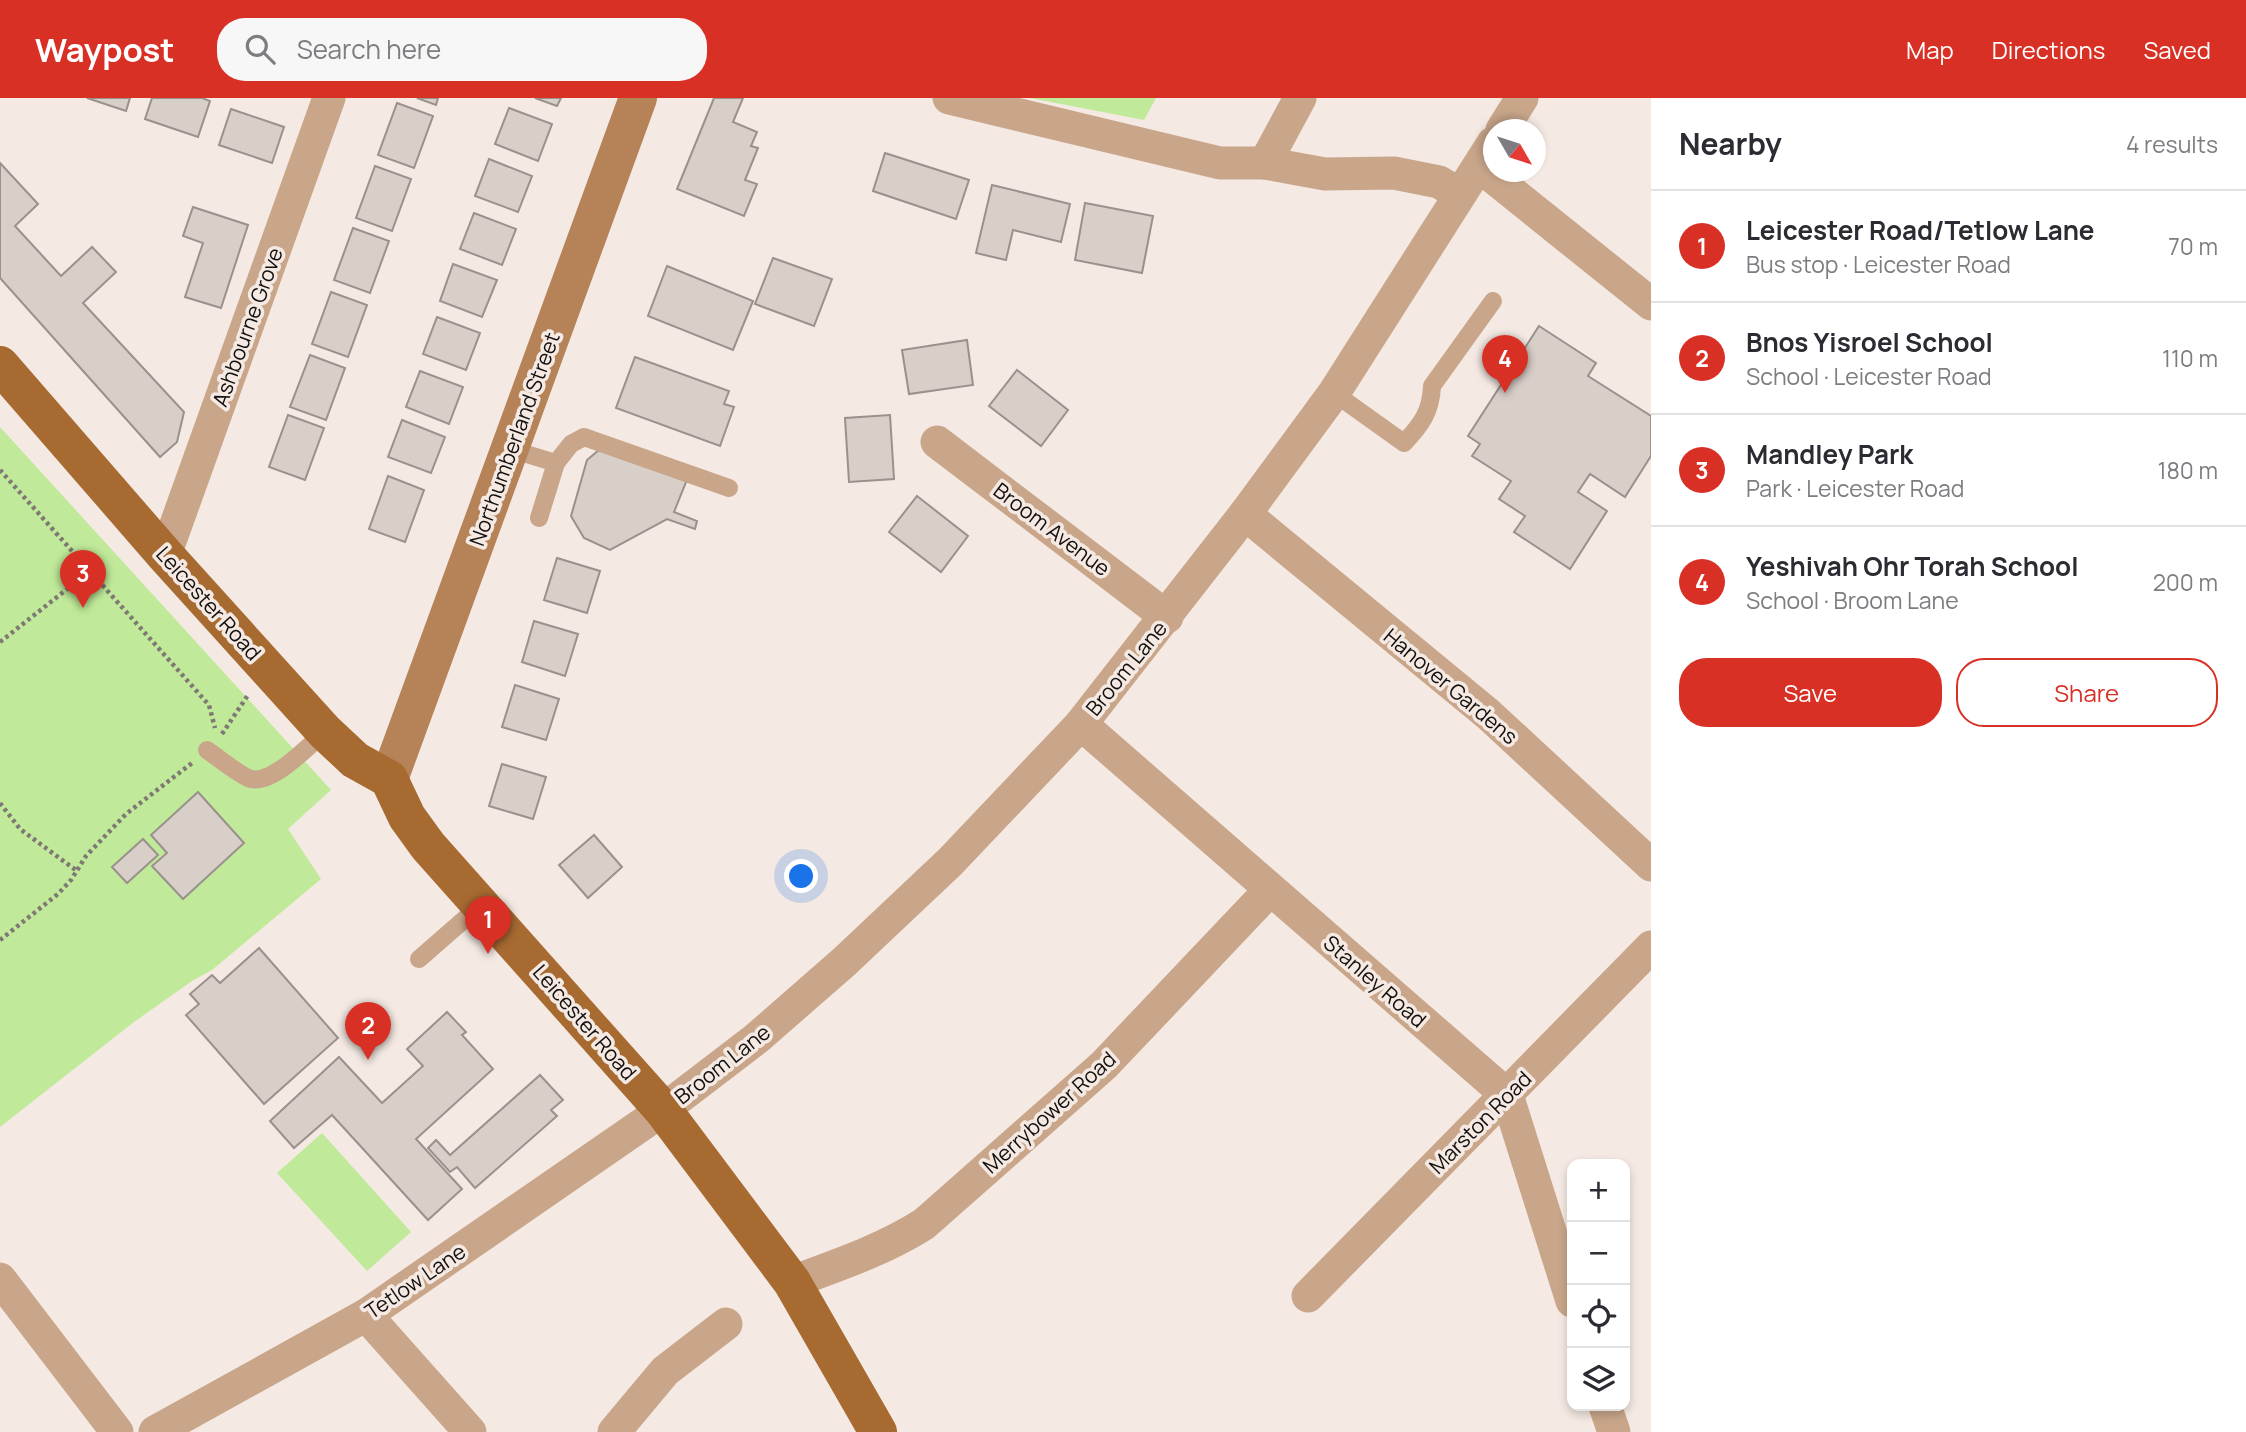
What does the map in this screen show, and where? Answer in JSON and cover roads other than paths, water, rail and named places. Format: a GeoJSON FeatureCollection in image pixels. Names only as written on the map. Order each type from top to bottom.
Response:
{"type":"FeatureCollection","features":[{"type":"Feature","properties":{"kind":"main road","name":"Leicester Road"},"geometry":{"type":"LineString","coordinates":[[0,365],[165,555],[325,732],[355,760],[389,779],[407,817],[428,846],[663,1110],[792,1282],[878,1432]]}},
{"type":"Feature","properties":{"kind":"street","name":"Ashbourne Grove"},"geometry":{"type":"LineString","coordinates":[[165,555],[329,98]]}},
{"type":"Feature","properties":{"kind":"street","name":"Northumberland Street"},"geometry":{"type":"LineString","coordinates":[[389,779],[638,98]]}},
{"type":"Feature","properties":{"kind":"street"},"geometry":{"type":"LineString","coordinates":[[949,98],[1220,163],[1265,163],[1325,174],[1394,173],[1439,182],[1459,194]]}},
{"type":"Feature","properties":{"kind":"street"},"geometry":{"type":"LineString","coordinates":[[1265,163],[1300,98]]}},
{"type":"Feature","properties":{"kind":"street"},"geometry":{"type":"LineString","coordinates":[[1509,119],[1522,98]]}},
{"type":"Feature","properties":{"kind":"street","name":"Broom Lane"},"geometry":{"type":"LineString","coordinates":[[663,1110],[757,1038],[844,962],[950,862],[1082,724],[1167,617],[1334,393],[1483,159]]}},
{"type":"Feature","properties":{"kind":"street"},"geometry":{"type":"LineString","coordinates":[[1516,182],[1651,304]]}},
{"type":"Feature","properties":{"kind":"street","name":"Broom Avenue"},"geometry":{"type":"LineString","coordinates":[[937,442],[1167,617]]}},
{"type":"Feature","properties":{"kind":"street","name":"Hanover Gardens"},"geometry":{"type":"LineString","coordinates":[[1245,514],[1488,714],[1651,865]]}},
{"type":"Feature","properties":{"kind":"street","name":"Stanley Road"},"geometry":{"type":"LineString","coordinates":[[1082,724],[1507,1095]]}},
{"type":"Feature","properties":{"kind":"street","name":"Merrybower Road"},"geometry":{"type":"LineString","coordinates":[[792,1282],[872,1253],[924,1224],[1104,1065],[1270,890]]}},
{"type":"Feature","properties":{"kind":"street","name":"Marston Road"},"geometry":{"type":"LineString","coordinates":[[1308,1296],[1651,947]]}},
{"type":"Feature","properties":{"kind":"street"},"geometry":{"type":"LineString","coordinates":[[1507,1095],[1567,1285]]}},
{"type":"Feature","properties":{"kind":"street","name":"Tetlow Lane"},"geometry":{"type":"LineString","coordinates":[[155,1432],[366,1315],[663,1110]]}},
{"type":"Feature","properties":{"kind":"street"},"geometry":{"type":"LineString","coordinates":[[0,1279],[117,1432]]}},
{"type":"Feature","properties":{"kind":"street"},"geometry":{"type":"LineString","coordinates":[[366,1315],[470,1432]]}},
{"type":"Feature","properties":{"kind":"street"},"geometry":{"type":"LineString","coordinates":[[614,1432],[665,1371],[726,1324]]}},
{"type":"Feature","properties":{"kind":"street"},"geometry":{"type":"LineString","coordinates":[[1607,1411],[1614,1432]]}},
{"type":"Feature","properties":{"kind":"lane"},"geometry":{"type":"LineString","coordinates":[[1334,393],[1404,443],[1423,423],[1432,399],[1432,386],[1493,300]]}},
{"type":"Feature","properties":{"kind":"lane"},"geometry":{"type":"LineString","coordinates":[[539,518],[556,463],[571,444],[584,437],[729,488]]}},
{"type":"Feature","properties":{"kind":"lane"},"geometry":{"type":"LineString","coordinates":[[510,449],[556,463]]}},
{"type":"Feature","properties":{"kind":"lane"},"geometry":{"type":"LineString","coordinates":[[207,750],[250,779],[262,780],[273,775],[325,732]]}},
{"type":"Feature","properties":{"kind":"lane"},"geometry":{"type":"LineString","coordinates":[[419,959],[482,904]]}},
{"type":"Feature","properties":{"kind":"place","name":"Yeshivah Ohr Torah School"},"geometry":{"type":"Point","coordinates":[1505,393]}},
{"type":"Feature","properties":{"kind":"place","name":"Mandley Park"},"geometry":{"type":"Point","coordinates":[83,608]}},
{"type":"Feature","properties":{"kind":"place","name":"Leicester Road/Tetlow Lane"},"geometry":{"type":"Point","coordinates":[488,954]}},
{"type":"Feature","properties":{"kind":"place","name":"Bnos Yisroel School"},"geometry":{"type":"Point","coordinates":[368,1060]}}]}
